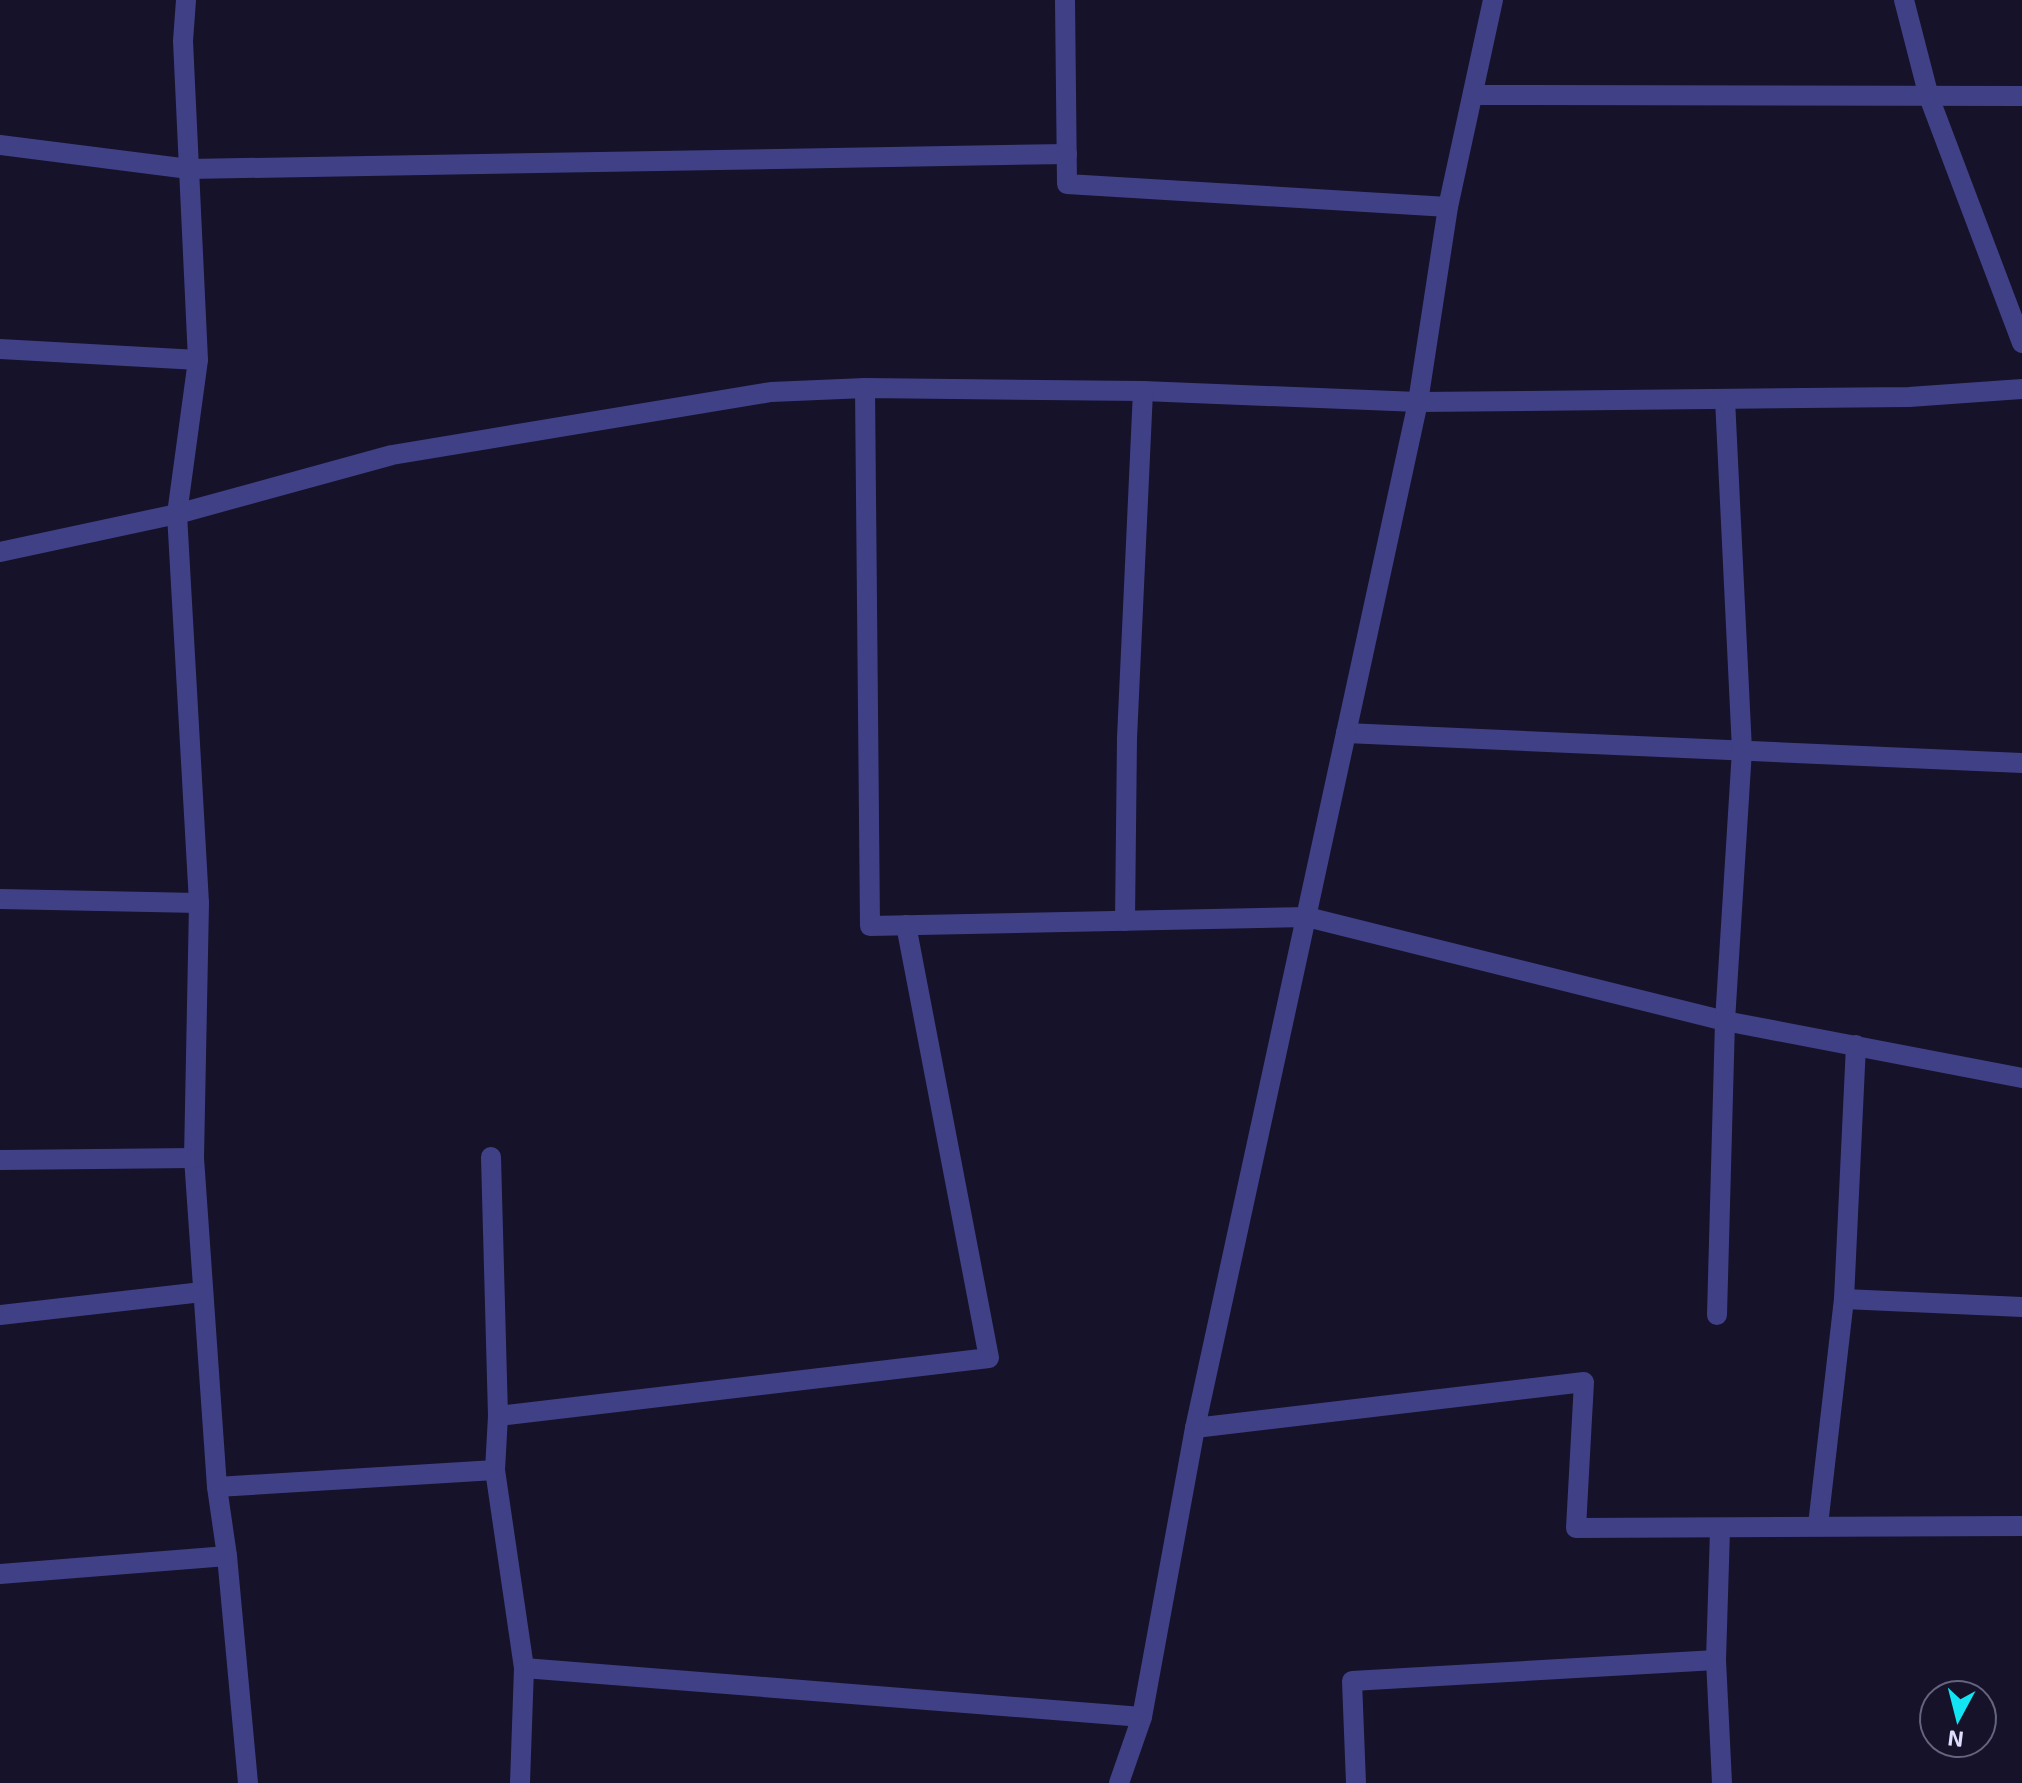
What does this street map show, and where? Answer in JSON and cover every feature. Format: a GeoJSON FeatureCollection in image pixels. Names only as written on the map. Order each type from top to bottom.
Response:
{"type":"FeatureCollection","features":[{"type":"Feature","properties":{"kind":"street"},"geometry":{"type":"LineString","coordinates":[[186,0],[183,41],[198,360],[177,514],[199,903],[194,1158],[217,1487],[227,1556],[248,1783]]}},
{"type":"Feature","properties":{"kind":"street"},"geometry":{"type":"LineString","coordinates":[[1065,0],[1067,184],[1448,207]]}},
{"type":"Feature","properties":{"kind":"street"},"geometry":{"type":"LineString","coordinates":[[1119,1783],[1142,1717],[1195,1428],[1418,402],[1448,207],[1475,95],[1493,0]]}},
{"type":"Feature","properties":{"kind":"street"},"geometry":{"type":"LineString","coordinates":[[1904,0],[1929,97],[2022,343]]}},
{"type":"Feature","properties":{"kind":"street"},"geometry":{"type":"LineString","coordinates":[[1475,95],[2022,96]]}},
{"type":"Feature","properties":{"kind":"street"},"geometry":{"type":"LineString","coordinates":[[0,145],[189,169],[1067,154]]}},
{"type":"Feature","properties":{"kind":"street"},"geometry":{"type":"LineString","coordinates":[[0,349],[198,360]]}},
{"type":"Feature","properties":{"kind":"street"},"geometry":{"type":"LineString","coordinates":[[865,388],[870,926],[1307,917],[1725,1021],[2022,1078]]}},
{"type":"Feature","properties":{"kind":"street"},"geometry":{"type":"LineString","coordinates":[[0,552],[177,514],[392,455],[771,392],[865,388],[1143,391],[1418,402],[1909,397],[2022,389]]}},
{"type":"Feature","properties":{"kind":"street"},"geometry":{"type":"LineString","coordinates":[[1125,921],[1127,738],[1143,391]]}},
{"type":"Feature","properties":{"kind":"street"},"geometry":{"type":"LineString","coordinates":[[1717,1315],[1725,1021],[1742,750],[1725,399]]}},
{"type":"Feature","properties":{"kind":"street"},"geometry":{"type":"LineString","coordinates":[[1346,733],[2022,763]]}},
{"type":"Feature","properties":{"kind":"street"},"geometry":{"type":"LineString","coordinates":[[0,899],[199,903]]}},
{"type":"Feature","properties":{"kind":"street"},"geometry":{"type":"LineString","coordinates":[[498,1416],[989,1358],[906,925]]}},
{"type":"Feature","properties":{"kind":"street"},"geometry":{"type":"LineString","coordinates":[[1818,1525],[1844,1299],[1856,1045]]}},
{"type":"Feature","properties":{"kind":"street"},"geometry":{"type":"LineString","coordinates":[[491,1157],[498,1416],[495,1470],[524,1668],[520,1783]]}},
{"type":"Feature","properties":{"kind":"street"},"geometry":{"type":"LineString","coordinates":[[0,1160],[194,1158]]}},
{"type":"Feature","properties":{"kind":"street"},"geometry":{"type":"LineString","coordinates":[[0,1315],[202,1292]]}},
{"type":"Feature","properties":{"kind":"street"},"geometry":{"type":"LineString","coordinates":[[1844,1299],[2022,1307]]}},
{"type":"Feature","properties":{"kind":"street"},"geometry":{"type":"LineString","coordinates":[[1195,1428],[1584,1382],[1576,1528],[1720,1530],[1818,1525],[2022,1526]]}},
{"type":"Feature","properties":{"kind":"street"},"geometry":{"type":"LineString","coordinates":[[217,1487],[495,1470]]}},
{"type":"Feature","properties":{"kind":"street"},"geometry":{"type":"LineString","coordinates":[[1720,1530],[1716,1660],[1722,1783]]}},
{"type":"Feature","properties":{"kind":"street"},"geometry":{"type":"LineString","coordinates":[[0,1574],[227,1556]]}},
{"type":"Feature","properties":{"kind":"street"},"geometry":{"type":"LineString","coordinates":[[1356,1783],[1352,1681],[1716,1660]]}},
{"type":"Feature","properties":{"kind":"street"},"geometry":{"type":"LineString","coordinates":[[524,1668],[1142,1717]]}}]}
